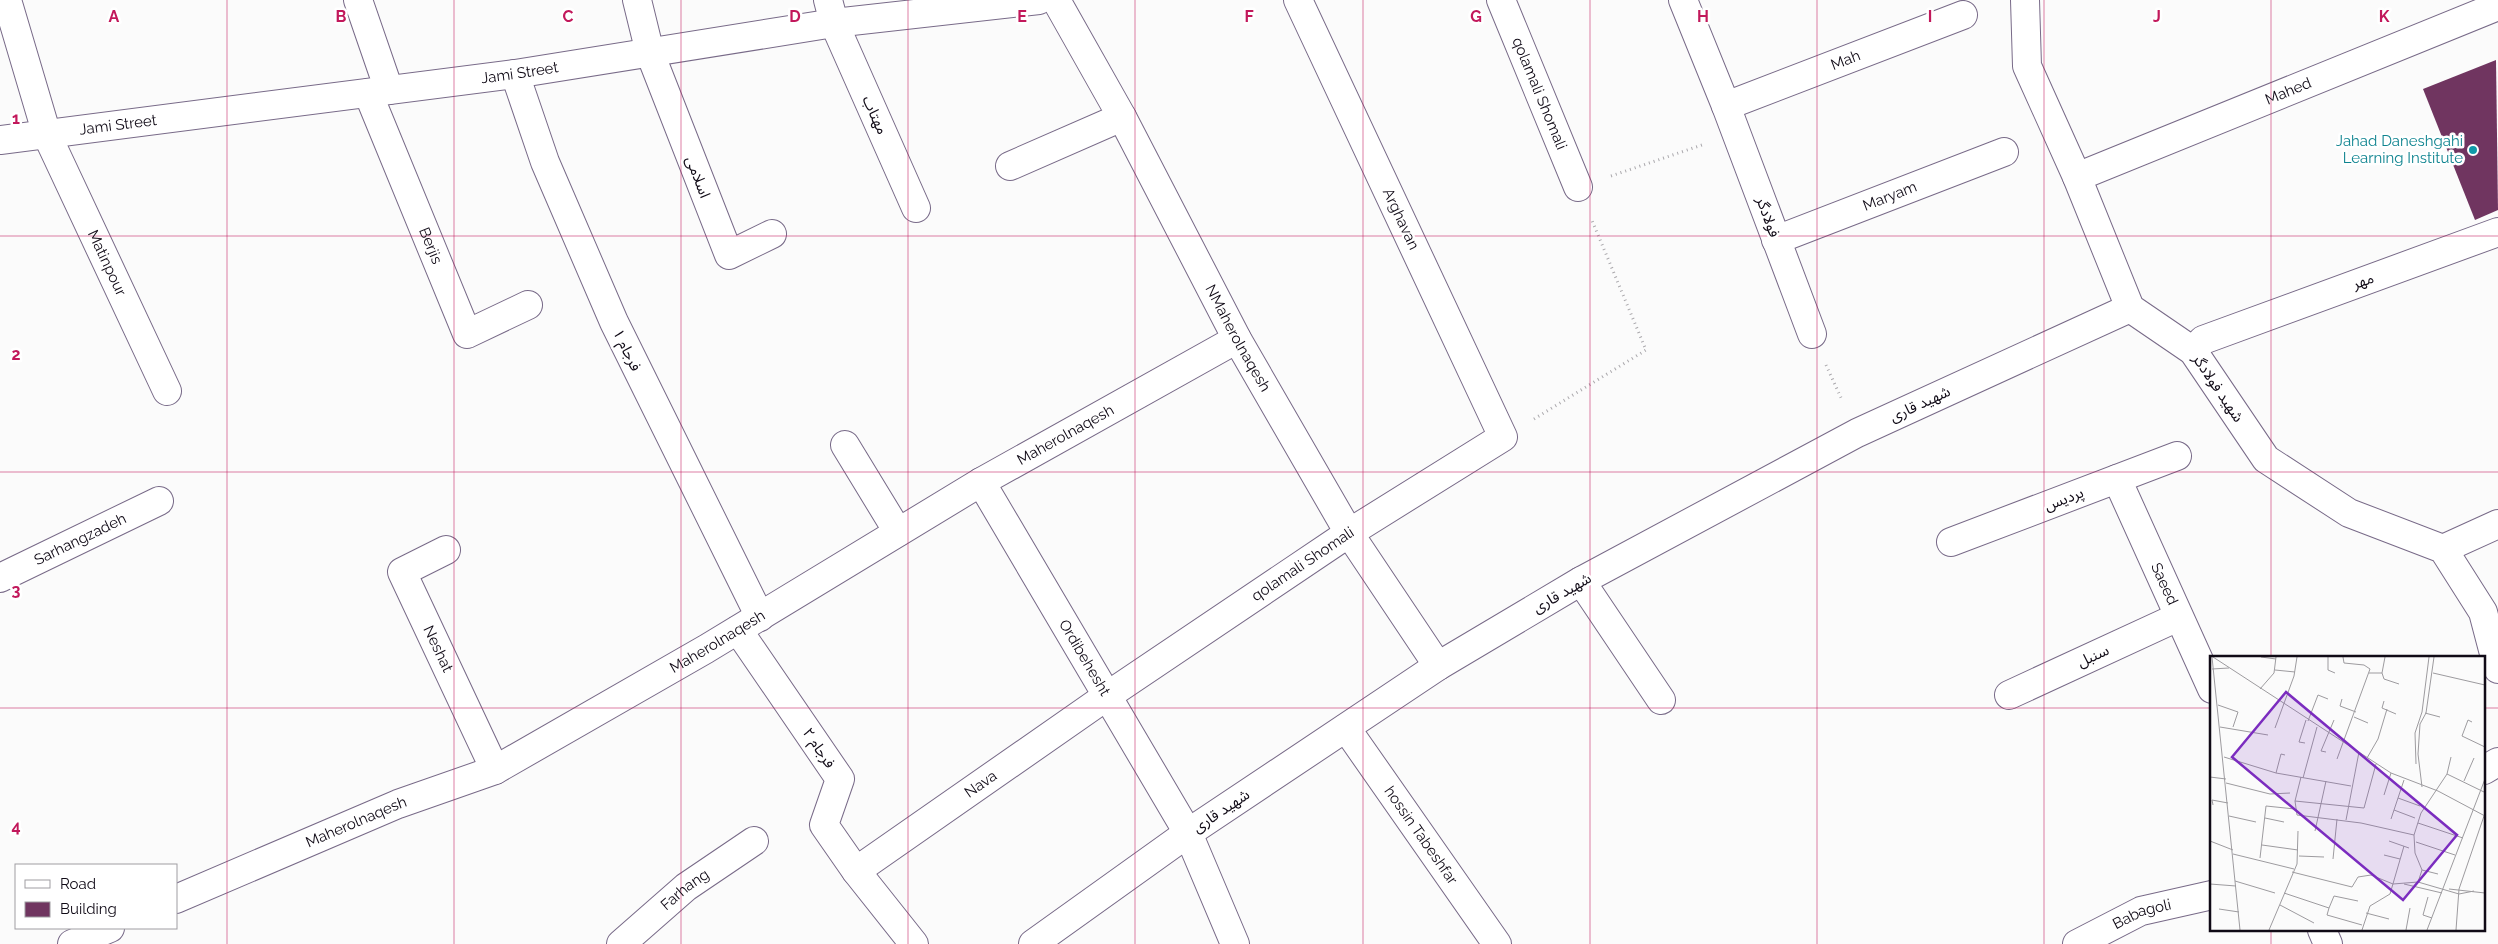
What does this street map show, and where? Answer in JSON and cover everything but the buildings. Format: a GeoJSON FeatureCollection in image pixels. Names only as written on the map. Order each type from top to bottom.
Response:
{"type":"FeatureCollection","features":[{"type":"Feature","properties":{"kind":"street","name":"Matinpour"},"geometry":{"type":"LineString","coordinates":[[7,0],[47,135],[167,391]]}},
{"type":"Feature","properties":{"kind":"street"},"geometry":{"type":"LineString","coordinates":[[358,0],[379,92]]}},
{"type":"Feature","properties":{"kind":"street"},"geometry":{"type":"LineString","coordinates":[[637,0],[650,53]]}},
{"type":"Feature","properties":{"kind":"street","name":"Jami Street"},"geometry":{"type":"LineString","coordinates":[[0,140],[515,74],[650,53],[831,12],[1039,0]]}},
{"type":"Feature","properties":{"kind":"street","name":"NMaherolnaqesh"},"geometry":{"type":"LineString","coordinates":[[1056,0],[1122,117],[1237,339],[1348,533],[1438,666]]}},
{"type":"Feature","properties":{"kind":"street","name":"Arghavan"},"geometry":{"type":"LineString","coordinates":[[1298,0],[1503,437]]}},
{"type":"Feature","properties":{"kind":"street","name":"qolamali Shomali"},"geometry":{"type":"LineString","coordinates":[[1501,0],[1578,187]]}},
{"type":"Feature","properties":{"kind":"street","name":"فولادگر"},"geometry":{"type":"LineString","coordinates":[[1683,0],[1726,106],[1812,334]]}},
{"type":"Feature","properties":{"kind":"street"},"geometry":{"type":"LineString","coordinates":[[2024,0],[2027,66],[2077,177],[2129,306]]}},
{"type":"Feature","properties":{"kind":"street","name":"Mahed"},"geometry":{"type":"LineString","coordinates":[[2077,177],[2498,6]]}},
{"type":"Feature","properties":{"kind":"street","name":"مهتاب"},"geometry":{"type":"LineString","coordinates":[[831,12],[916,208]]}},
{"type":"Feature","properties":{"kind":"street","name":"Mah"},"geometry":{"type":"LineString","coordinates":[[1726,106],[1964,15]]}},
{"type":"Feature","properties":{"kind":"street","name":"اسلامی"},"geometry":{"type":"LineString","coordinates":[[650,53],[729,255],[772,234]]}},
{"type":"Feature","properties":{"kind":"street","name":"فرجام ۱"},"geometry":{"type":"LineString","coordinates":[[515,74],[545,162],[614,322],[749,623]]}},
{"type":"Feature","properties":{"kind":"street","name":"Berjis"},"geometry":{"type":"LineString","coordinates":[[379,92],[467,334],[528,305]]}},
{"type":"Feature","properties":{"kind":"street"},"geometry":{"type":"LineString","coordinates":[[1010,166],[1122,117]]}},
{"type":"Feature","properties":{"kind":"street","name":"Maryam"},"geometry":{"type":"LineString","coordinates":[[1776,240],[2004,152]]}},
{"type":"Feature","properties":{"kind":"street","name":"مهر"},"geometry":{"type":"LineString","coordinates":[[2208,340],[2498,232]]}},
{"type":"Feature","properties":{"kind":"street","name":"شهید فولادگر"},"geometry":{"type":"LineString","coordinates":[[2129,306],[2208,340],[2266,459],[2349,513],[2444,548]]}},
{"type":"Feature","properties":{"kind":"street","name":"شهید قاری"},"geometry":{"type":"LineString","coordinates":[[1032,944],[1188,833],[1438,666],[1581,581],[1857,433],[2129,306]]}},
{"type":"Feature","properties":{"kind":"street","name":"Maherolnaqesh"},"geometry":{"type":"LineString","coordinates":[[178,899],[398,804],[495,770],[749,623],[981,482],[1237,339]]}},
{"type":"Feature","properties":{"kind":"street","name":"qolamali Shomali"},"geometry":{"type":"LineString","coordinates":[[1107,696],[1348,533],[1503,437]]}},
{"type":"Feature","properties":{"kind":"street"},"geometry":{"type":"LineString","coordinates":[[845,445],[898,532]]}},
{"type":"Feature","properties":{"kind":"street","name":"پردیس"},"geometry":{"type":"LineString","coordinates":[[1951,542],[2177,456]]}},
{"type":"Feature","properties":{"kind":"street","name":"Saeed"},"geometry":{"type":"LineString","coordinates":[[2116,479],[2210,684]]}},
{"type":"Feature","properties":{"kind":"street","name":"Ordibehesht"},"geometry":{"type":"LineString","coordinates":[[981,482],[1188,833],[1235,944]]}},
{"type":"Feature","properties":{"kind":"street","name":"Sarhangzadeh"},"geometry":{"type":"LineString","coordinates":[[0,578],[159,501]]}},
{"type":"Feature","properties":{"kind":"street"},"geometry":{"type":"LineString","coordinates":[[2498,524],[2444,548],[2483,612],[2498,670]]}},
{"type":"Feature","properties":{"kind":"street","name":"Neshat"},"geometry":{"type":"LineString","coordinates":[[446,550],[402,572],[495,770]]}},
{"type":"Feature","properties":{"kind":"street"},"geometry":{"type":"LineString","coordinates":[[1581,581],[1661,700]]}},
{"type":"Feature","properties":{"kind":"street","name":"سنبل"},"geometry":{"type":"LineString","coordinates":[[2009,695],[2178,617]]}},
{"type":"Feature","properties":{"kind":"street","name":"فرجام ۲"},"geometry":{"type":"LineString","coordinates":[[749,623],[840,779],[824,825],[856,871]]}},
{"type":"Feature","properties":{"kind":"street"},"geometry":{"type":"LineString","coordinates":[[2486,686],[2498,677]]}},
{"type":"Feature","properties":{"kind":"street","name":"Nava"},"geometry":{"type":"LineString","coordinates":[[856,871],[1107,696]]}},
{"type":"Feature","properties":{"kind":"street","name":"hossin Tabeshfar"},"geometry":{"type":"LineString","coordinates":[[1346,728],[1497,944]]}},
{"type":"Feature","properties":{"kind":"street"},"geometry":{"type":"LineString","coordinates":[[2486,769],[2498,762]]}},
{"type":"Feature","properties":{"kind":"street","name":"Farhang"},"geometry":{"type":"LineString","coordinates":[[621,944],[686,887],[754,841]]}},
{"type":"Feature","properties":{"kind":"street"},"geometry":{"type":"LineString","coordinates":[[856,871],[909,943]]}},
{"type":"Feature","properties":{"kind":"street","name":"Babagoli"},"geometry":{"type":"LineString","coordinates":[[2077,944],[2141,911],[2210,896]]}},
{"type":"Feature","properties":{"kind":"street"},"geometry":{"type":"LineString","coordinates":[[72,944],[108,929]]}},
{"type":"Feature","properties":{"kind":"street"},"geometry":{"type":"LineString","coordinates":[[2323,932],[2328,944]]}},
{"type":"Feature","properties":{"kind":"path"},"geometry":{"type":"LineString","coordinates":[[1503,437],[1646,350],[1578,187],[1736,133]]}},
{"type":"Feature","properties":{"kind":"path"},"geometry":{"type":"LineString","coordinates":[[1812,334],[1857,433]]}},
{"type":"Feature","properties":{"kind":"place","name":"Jahad Daneshgahi Learning Institute"},"geometry":{"type":"Point","coordinates":[2473,150]}}]}
